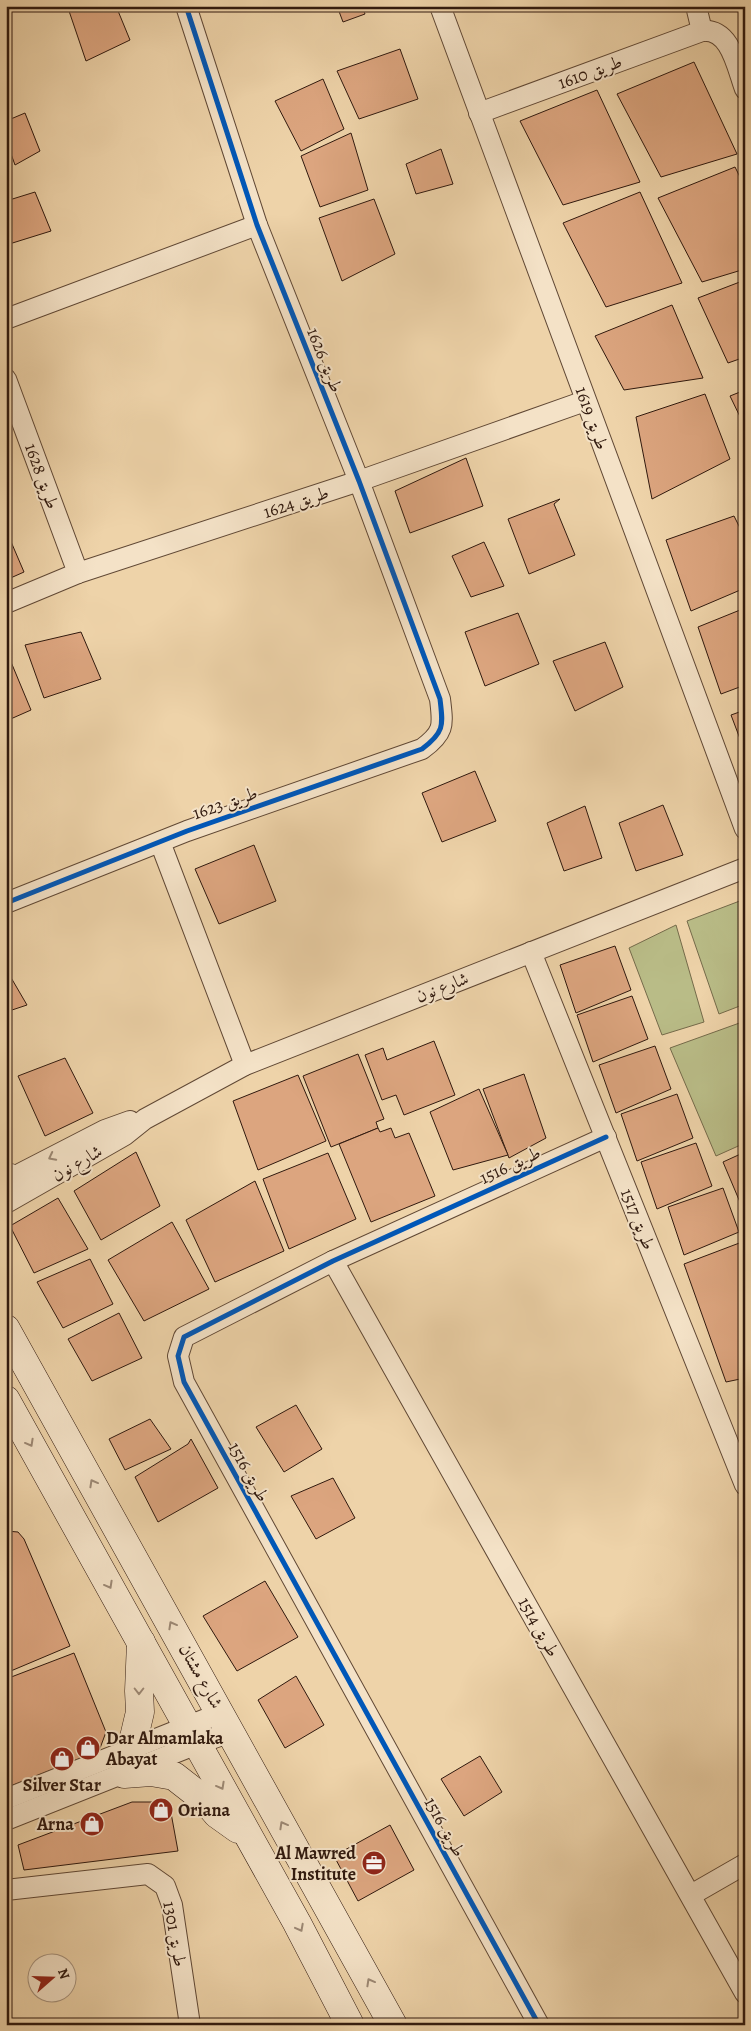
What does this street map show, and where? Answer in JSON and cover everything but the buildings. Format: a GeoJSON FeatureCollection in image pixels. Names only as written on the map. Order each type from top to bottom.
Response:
{"type":"FeatureCollection","features":[{"type":"Feature","properties":{"kind":"street","name":"طريق 1626"},"geometry":{"type":"LineString","coordinates":[[186,6],[257,225],[359,481],[440,699],[443,722]]}},
{"type":"Feature","properties":{"kind":"street","name":"طريق 1619"},"geometry":{"type":"LineString","coordinates":[[440,6],[745,829]]}},
{"type":"Feature","properties":{"kind":"street"},"geometry":{"type":"LineString","coordinates":[[696,6],[702,31],[710,30],[721,35],[729,46],[745,89]]}},
{"type":"Feature","properties":{"kind":"street","name":"طريق 1610"},"geometry":{"type":"LineString","coordinates":[[479,113],[702,31]]}},
{"type":"Feature","properties":{"kind":"street"},"geometry":{"type":"LineString","coordinates":[[6,318],[257,225]]}},
{"type":"Feature","properties":{"kind":"street","name":"طريق 1628"},"geometry":{"type":"LineString","coordinates":[[6,379],[78,573]]}},
{"type":"Feature","properties":{"kind":"street","name":"طريق 1624"},"geometry":{"type":"LineString","coordinates":[[6,603],[78,573],[359,481],[585,401]]}},
{"type":"Feature","properties":{"kind":"street","name":"طريق 1623"},"geometry":{"type":"LineString","coordinates":[[6,903],[160,842],[422,749],[436,739],[443,722]]}},
{"type":"Feature","properties":{"kind":"street"},"geometry":{"type":"LineString","coordinates":[[160,842],[244,1065]]}},
{"type":"Feature","properties":{"kind":"street","name":"شارع نون"},"geometry":{"type":"LineString","coordinates":[[7,1186],[118,1124],[145,1119],[244,1065],[745,868]]}},
{"type":"Feature","properties":{"kind":"street","name":"طريق 1517"},"geometry":{"type":"LineString","coordinates":[[531,952],[745,1485]]}},
{"type":"Feature","properties":{"kind":"street","name":"طريق 1516"},"geometry":{"type":"LineString","coordinates":[[539,2025],[184,1382],[178,1356],[184,1337],[333,1262],[606,1136]]}},
{"type":"Feature","properties":{"kind":"street","name":"طريق 1514"},"geometry":{"type":"LineString","coordinates":[[333,1262],[745,1993]]}},
{"type":"Feature","properties":{"kind":"street","name":"شارع مشتان"},"geometry":{"type":"LineString","coordinates":[[6,1328],[393,2025]]}},
{"type":"Feature","properties":{"kind":"street","name":"شارع مشتان"},"geometry":{"type":"LineString","coordinates":[[6,1400],[297,1923],[350,2025]]}},
{"type":"Feature","properties":{"kind":"street"},"geometry":{"type":"LineString","coordinates":[[128,1762],[140,1712],[141,1642]]}},
{"type":"Feature","properties":{"kind":"street"},"geometry":{"type":"LineString","coordinates":[[6,1820],[128,1762],[226,1722]]}},
{"type":"Feature","properties":{"kind":"street"},"geometry":{"type":"LineString","coordinates":[[6,1799],[128,1762],[150,1772],[174,1776],[206,1801],[217,1814],[248,1836]]}},
{"type":"Feature","properties":{"kind":"street"},"geometry":{"type":"LineString","coordinates":[[690,1895],[745,1864]]}},
{"type":"Feature","properties":{"kind":"street","name":"طريق 1301"},"geometry":{"type":"LineString","coordinates":[[6,1890],[148,1874],[165,1886],[172,1905],[190,2025]]}},
{"type":"Feature","properties":{"kind":"green space"},"geometry":{"type":"Polygon","coordinates":[[[745,899],[745,1004],[719,1014],[687,921],[745,899]]]}},
{"type":"Feature","properties":{"kind":"green space"},"geometry":{"type":"Polygon","coordinates":[[[676,925],[704,1022],[662,1035],[629,948],[676,925]]]}},
{"type":"Feature","properties":{"kind":"green space"},"geometry":{"type":"Polygon","coordinates":[[[745,1021],[745,1143],[716,1156],[670,1048],[745,1021]]]}},
{"type":"Feature","properties":{"kind":"cycle path"},"geometry":{"type":"LineString","coordinates":[[6,903],[187,831],[422,749],[435,738],[441,727],[440,699],[359,481],[257,225],[186,6]]}},
{"type":"Feature","properties":{"kind":"cycle path"},"geometry":{"type":"LineString","coordinates":[[539,2025],[184,1382],[178,1356],[184,1337],[333,1261],[606,1137]]}},
{"type":"Feature","properties":{"kind":"place","name":"Dar Almamlaka Abayat"},"geometry":{"type":"Point","coordinates":[88,1748]}},
{"type":"Feature","properties":{"kind":"place","name":"Silver Star"},"geometry":{"type":"Point","coordinates":[62,1759]}},
{"type":"Feature","properties":{"kind":"place","name":"Oriana"},"geometry":{"type":"Point","coordinates":[161,1810]}},
{"type":"Feature","properties":{"kind":"place","name":"Arna"},"geometry":{"type":"Point","coordinates":[92,1824]}},
{"type":"Feature","properties":{"kind":"place","name":"Al Mawred Institute"},"geometry":{"type":"Point","coordinates":[374,1863]}}]}
